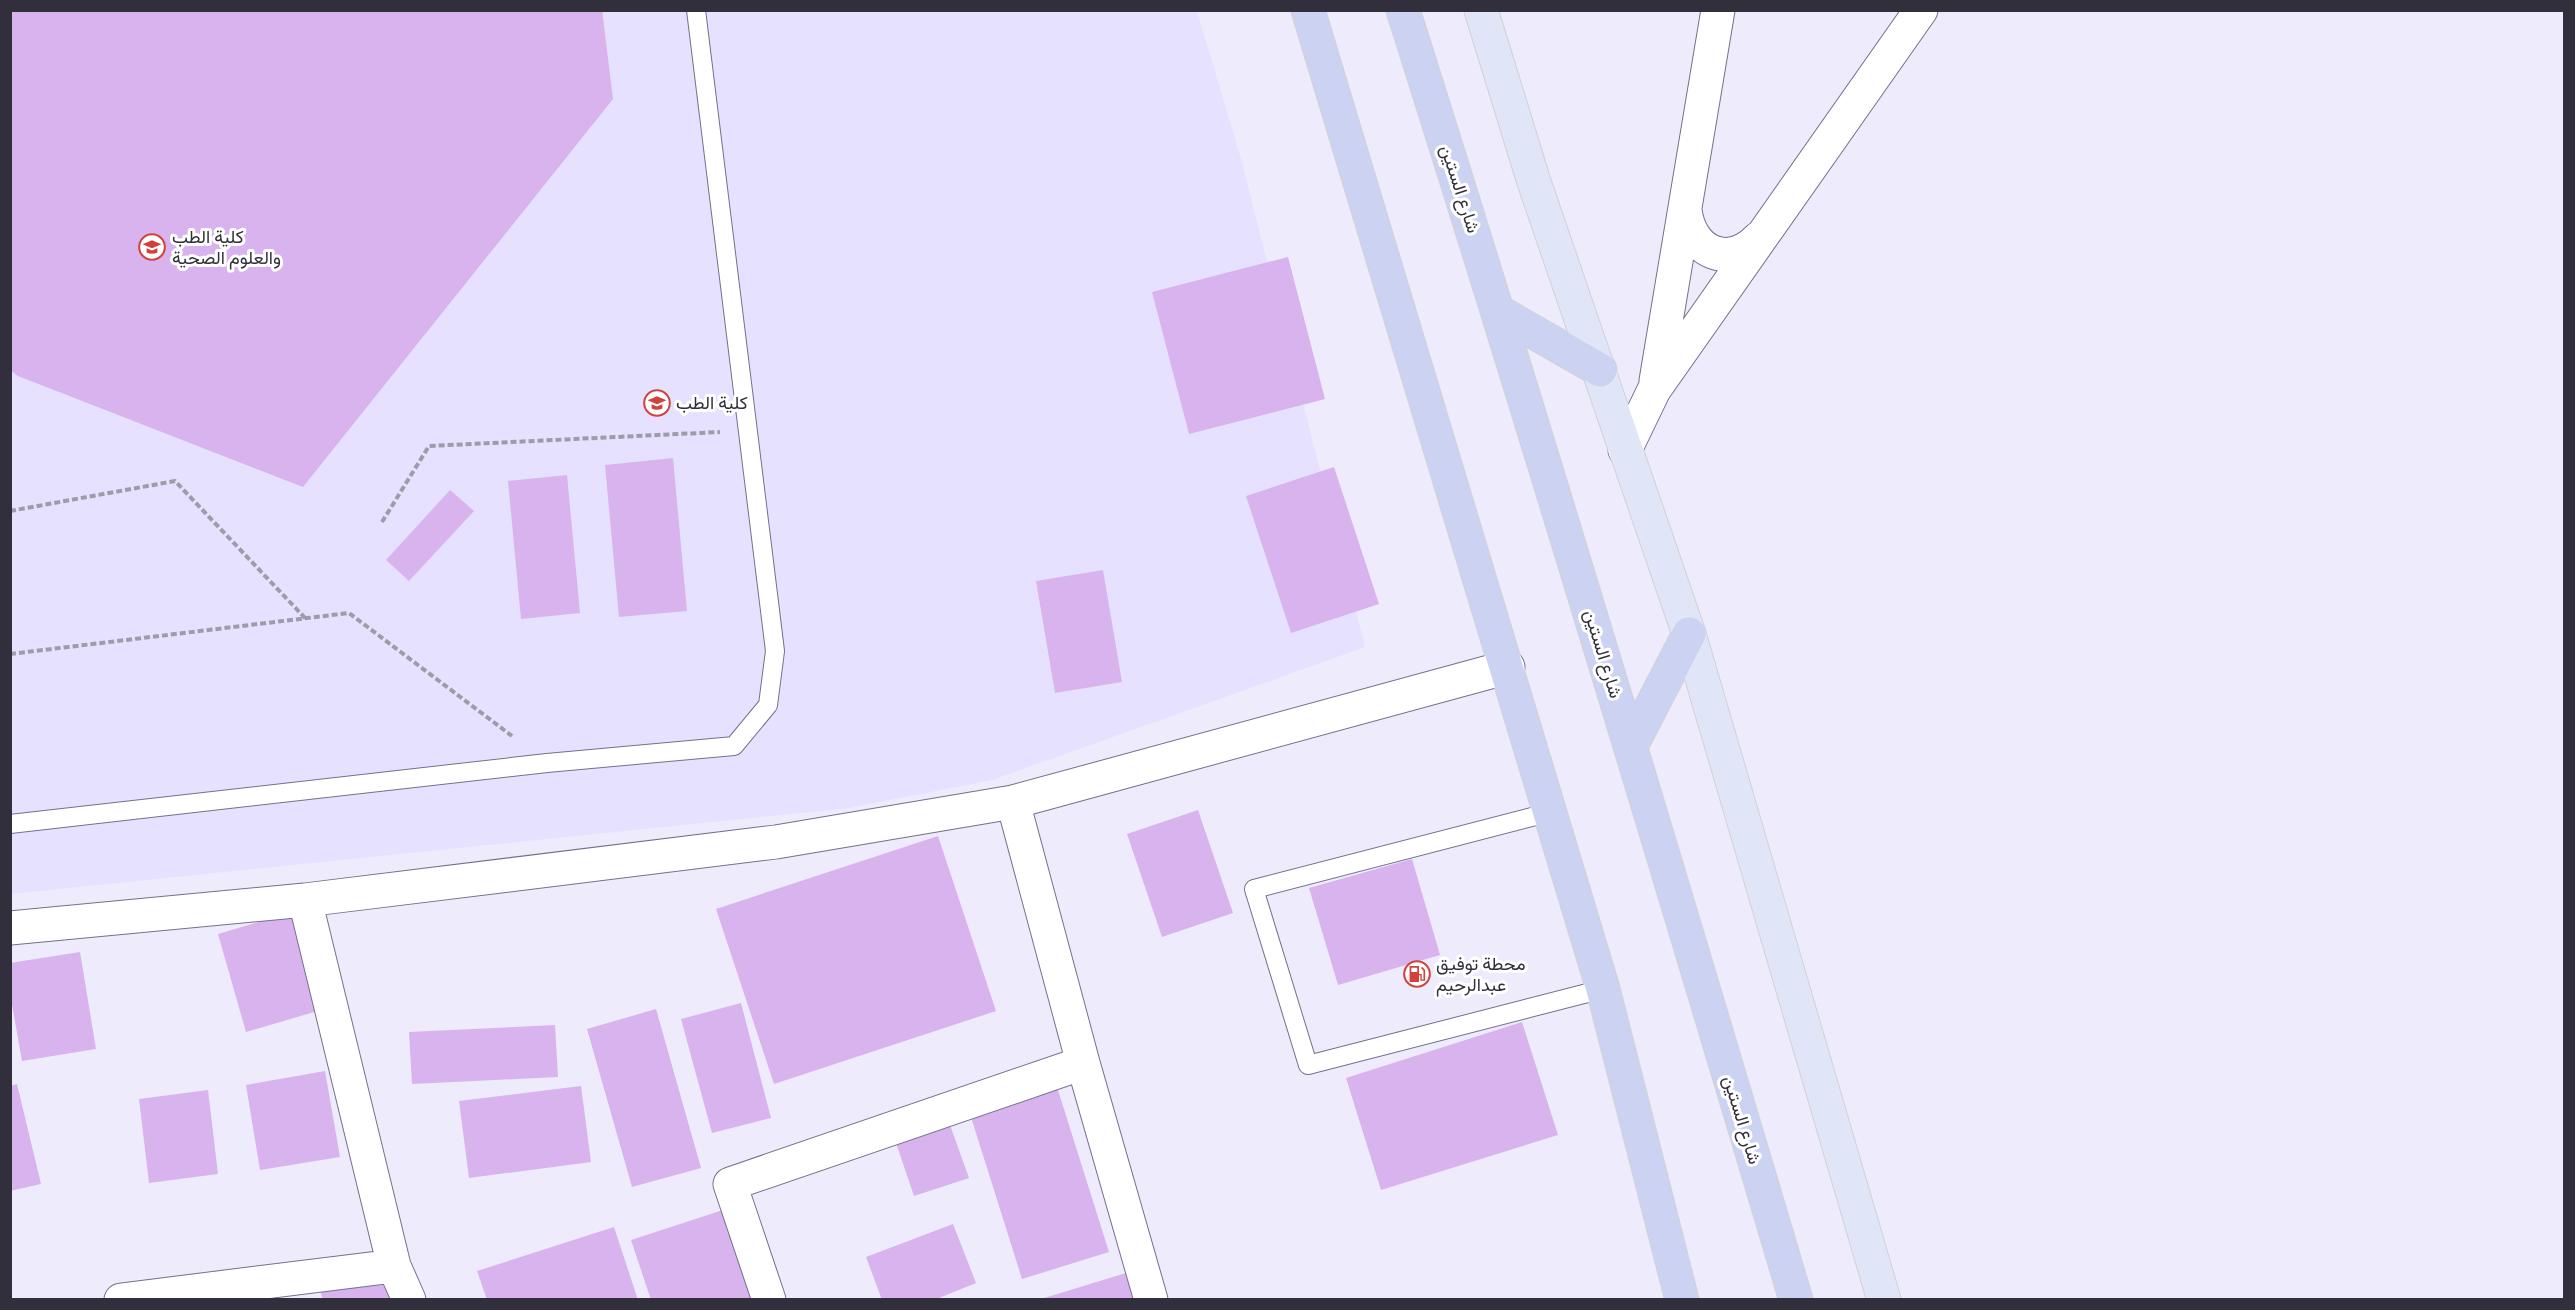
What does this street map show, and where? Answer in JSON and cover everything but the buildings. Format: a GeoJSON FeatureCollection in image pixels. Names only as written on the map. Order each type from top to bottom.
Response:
{"type":"FeatureCollection","features":[{"type":"Feature","properties":{"kind":"highway"},"geometry":{"type":"LineString","coordinates":[[1308,10],[1603,989],[1682,1299]]}},
{"type":"Feature","properties":{"kind":"highway","name":"شارع الستين"},"geometry":{"type":"LineString","coordinates":[[1403,10],[1499,312],[1796,1299]]}},
{"type":"Feature","properties":{"kind":"highway"},"geometry":{"type":"LineString","coordinates":[[1499,312],[1600,370]]}},
{"type":"Feature","properties":{"kind":"highway"},"geometry":{"type":"LineString","coordinates":[[1631,746],[1689,634]]}},
{"type":"Feature","properties":{"kind":"main road"},"geometry":{"type":"LineString","coordinates":[[1481,10],[1534,182],[1689,634],[1884,1299]]}},
{"type":"Feature","properties":{"kind":"street"},"geometry":{"type":"LineString","coordinates":[[1654,390],[1718,10]]}},
{"type":"Feature","properties":{"kind":"street"},"geometry":{"type":"LineString","coordinates":[[1625,450],[1654,390],[1922,10]]}},
{"type":"Feature","properties":{"kind":"street"},"geometry":{"type":"LineString","coordinates":[[1685,210],[1687,225],[1694,239],[1705,249],[1720,255],[1736,254],[1750,247],[1761,236]]}},
{"type":"Feature","properties":{"kind":"street"},"geometry":{"type":"LineString","coordinates":[[10,928],[304,900],[776,842],[1014,802],[1508,668]]}},
{"type":"Feature","properties":{"kind":"street"},"geometry":{"type":"LineString","coordinates":[[1014,802],[1083,1063],[1151,1299]]}},
{"type":"Feature","properties":{"kind":"street"},"geometry":{"type":"LineString","coordinates":[[304,900],[394,1266],[409,1299]]}},
{"type":"Feature","properties":{"kind":"street"},"geometry":{"type":"LineString","coordinates":[[769,1299],[730,1184],[1083,1063]]}},
{"type":"Feature","properties":{"kind":"street"},"geometry":{"type":"LineString","coordinates":[[121,1299],[394,1266]]}},
{"type":"Feature","properties":{"kind":"lane"},"geometry":{"type":"LineString","coordinates":[[10,824],[547,763],[734,746],[768,705],[775,651],[696,10]]}},
{"type":"Feature","properties":{"kind":"lane"},"geometry":{"type":"LineString","coordinates":[[1551,812],[1254,889],[1308,1065],[1603,989]]}},
{"type":"Feature","properties":{"kind":"path"},"geometry":{"type":"LineString","coordinates":[[382,522],[429,446],[748,431]]}},
{"type":"Feature","properties":{"kind":"path"},"geometry":{"type":"LineString","coordinates":[[10,511],[175,481],[306,619]]}},
{"type":"Feature","properties":{"kind":"path"},"geometry":{"type":"LineString","coordinates":[[10,654],[349,613],[547,763]]}},
{"type":"Feature","properties":{"kind":"shaded area","name":"كلية الطب"},"geometry":{"type":"Polygon","coordinates":[[[11,11],[1197,11],[1241,159],[1365,647],[992,780],[849,808],[11,894],[11,11]]]}},
{"type":"Feature","properties":{"kind":"place","name":"كلية الطب والعلوم الصحية"},"geometry":{"type":"Point","coordinates":[152,247]}},
{"type":"Feature","properties":{"kind":"place","name":"كلية الطب"},"geometry":{"type":"Point","coordinates":[657,403]}},
{"type":"Feature","properties":{"kind":"place","name":"محطة توفيق عبدالرحيم"},"geometry":{"type":"Point","coordinates":[1417,974]}}]}
